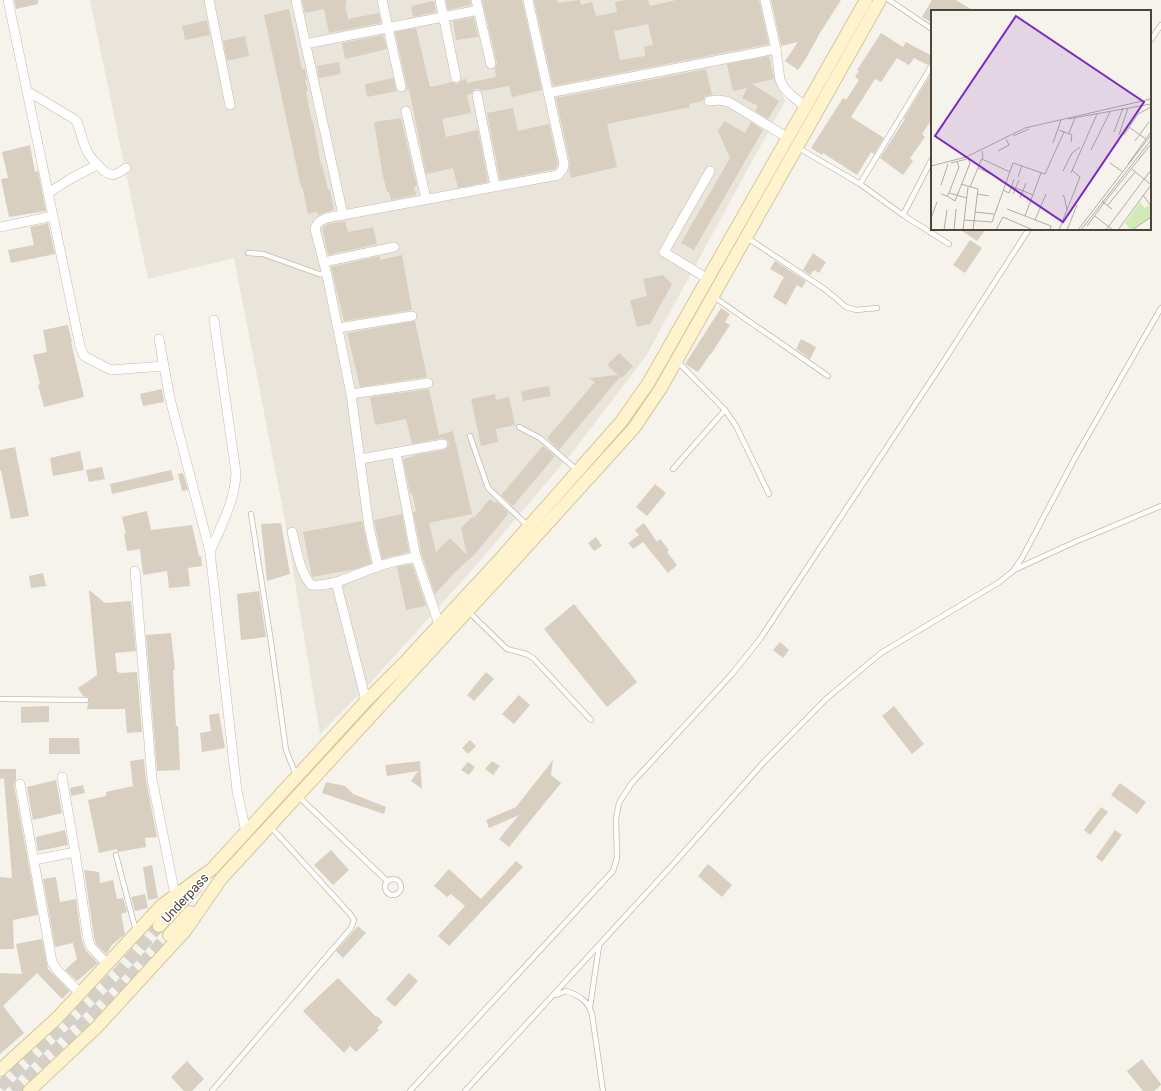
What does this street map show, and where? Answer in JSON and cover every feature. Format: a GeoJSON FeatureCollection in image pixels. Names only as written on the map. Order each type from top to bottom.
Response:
{"type":"FeatureCollection","features":[{"type":"Feature","properties":{"kind":"main road"},"geometry":{"type":"LineString","coordinates":[[29,1091],[96,1028],[175,942],[185,931],[221,879],[634,428],[661,388],[880,0]]}},
{"type":"Feature","properties":{"kind":"main road"},"geometry":{"type":"LineString","coordinates":[[0,1070],[57,1018],[162,905],[212,869],[366,701],[502,557],[621,422],[649,382],[806,107],[864,1]]}},
{"type":"Feature","properties":{"kind":"main road","name":"Underpass"},"geometry":{"type":"LineString","coordinates":[[159,926],[212,869]]}},
{"type":"Feature","properties":{"kind":"main road","name":"Underpass"},"geometry":{"type":"LineString","coordinates":[[169,935],[221,879]]}},
{"type":"Feature","properties":{"kind":"street"},"geometry":{"type":"LineString","coordinates":[[8,0],[80,346],[84,356],[111,370],[164,366]]}},
{"type":"Feature","properties":{"kind":"street"},"geometry":{"type":"LineString","coordinates":[[209,0],[230,105]]}},
{"type":"Feature","properties":{"kind":"street"},"geometry":{"type":"LineString","coordinates":[[296,0],[343,215]]}},
{"type":"Feature","properties":{"kind":"street"},"geometry":{"type":"LineString","coordinates":[[382,0],[401,87]]}},
{"type":"Feature","properties":{"kind":"street"},"geometry":{"type":"LineString","coordinates":[[440,0],[456,78]]}},
{"type":"Feature","properties":{"kind":"street"},"geometry":{"type":"LineString","coordinates":[[476,0],[491,64]]}},
{"type":"Feature","properties":{"kind":"street"},"geometry":{"type":"LineString","coordinates":[[378,566],[369,527],[351,394],[327,274],[315,229],[316,224],[320,220],[343,215],[558,175],[563,169],[564,164],[528,0]]}},
{"type":"Feature","properties":{"kind":"street"},"geometry":{"type":"LineString","coordinates":[[765,0],[776,49],[780,80],[784,88],[806,107]]}},
{"type":"Feature","properties":{"kind":"street"},"geometry":{"type":"LineString","coordinates":[[305,44],[478,10]]}},
{"type":"Feature","properties":{"kind":"street"},"geometry":{"type":"LineString","coordinates":[[548,93],[776,49]]}},
{"type":"Feature","properties":{"kind":"street"},"geometry":{"type":"LineString","coordinates":[[26,91],[77,122],[86,151],[97,165],[109,174],[115,174],[126,168]]}},
{"type":"Feature","properties":{"kind":"street"},"geometry":{"type":"LineString","coordinates":[[477,95],[495,186]]}},
{"type":"Feature","properties":{"kind":"street"},"geometry":{"type":"LineString","coordinates":[[709,101],[719,100],[729,102],[788,138]]}},
{"type":"Feature","properties":{"kind":"street"},"geometry":{"type":"LineString","coordinates":[[406,111],[426,199]]}},
{"type":"Feature","properties":{"kind":"street"},"geometry":{"type":"LineString","coordinates":[[48,193],[97,165]]}},
{"type":"Feature","properties":{"kind":"street"},"geometry":{"type":"LineString","coordinates":[[708,279],[664,252],[710,171]]}},
{"type":"Feature","properties":{"kind":"street"},"geometry":{"type":"LineString","coordinates":[[0,227],[53,216]]}},
{"type":"Feature","properties":{"kind":"street"},"geometry":{"type":"LineString","coordinates":[[324,262],[394,247]]}},
{"type":"Feature","properties":{"kind":"street"},"geometry":{"type":"LineString","coordinates":[[338,328],[412,316]]}},
{"type":"Feature","properties":{"kind":"street"},"geometry":{"type":"LineString","coordinates":[[210,552],[234,497],[236,473],[214,320]]}},
{"type":"Feature","properties":{"kind":"street"},"geometry":{"type":"LineString","coordinates":[[159,339],[170,399],[210,552],[237,791],[246,832]]}},
{"type":"Feature","properties":{"kind":"street"},"geometry":{"type":"LineString","coordinates":[[351,394],[428,383]]}},
{"type":"Feature","properties":{"kind":"street"},"geometry":{"type":"LineString","coordinates":[[361,459],[443,444]]}},
{"type":"Feature","properties":{"kind":"street"},"geometry":{"type":"LineString","coordinates":[[396,453],[416,557],[439,624],[446,634]]}},
{"type":"Feature","properties":{"kind":"street"},"geometry":{"type":"LineString","coordinates":[[292,532],[305,578],[311,584],[320,586],[336,582],[378,566],[416,557]]}},
{"type":"Feature","properties":{"kind":"street"},"geometry":{"type":"LineString","coordinates":[[135,571],[152,779],[175,895]]}},
{"type":"Feature","properties":{"kind":"street"},"geometry":{"type":"LineString","coordinates":[[336,582],[366,701]]}},
{"type":"Feature","properties":{"kind":"street"},"geometry":{"type":"LineString","coordinates":[[62,777],[88,939],[91,946],[107,964]]}},
{"type":"Feature","properties":{"kind":"street"},"geometry":{"type":"LineString","coordinates":[[20,784],[52,962],[57,970],[80,993]]}},
{"type":"Feature","properties":{"kind":"street"},"geometry":{"type":"LineString","coordinates":[[34,860],[75,852]]}},
{"type":"Feature","properties":{"kind":"lane"},"geometry":{"type":"LineString","coordinates":[[888,0],[931,28]]}},
{"type":"Feature","properties":{"kind":"lane"},"geometry":{"type":"LineString","coordinates":[[1151,40],[1161,25]]}},
{"type":"Feature","properties":{"kind":"lane"},"geometry":{"type":"LineString","coordinates":[[860,184],[931,67]]}},
{"type":"Feature","properties":{"kind":"lane"},"geometry":{"type":"LineString","coordinates":[[797,147],[860,184],[903,215],[949,244]]}},
{"type":"Feature","properties":{"kind":"lane"},"geometry":{"type":"LineString","coordinates":[[903,215],[931,161]]}},
{"type":"Feature","properties":{"kind":"lane"},"geometry":{"type":"LineString","coordinates":[[410,1091],[613,871],[617,858],[616,818],[620,803],[631,784],[732,674],[760,639],[1028,230]]}},
{"type":"Feature","properties":{"kind":"lane"},"geometry":{"type":"LineString","coordinates":[[746,237],[826,290],[846,307],[856,310],[877,308]]}},
{"type":"Feature","properties":{"kind":"lane"},"geometry":{"type":"LineString","coordinates":[[248,253],[263,254],[313,272],[327,274]]}},
{"type":"Feature","properties":{"kind":"lane"},"geometry":{"type":"LineString","coordinates":[[713,296],[828,376]]}},
{"type":"Feature","properties":{"kind":"lane"},"geometry":{"type":"LineString","coordinates":[[1013,571],[1022,558],[1076,456],[1161,308]]}},
{"type":"Feature","properties":{"kind":"lane"},"geometry":{"type":"LineString","coordinates":[[676,361],[711,394],[725,410],[736,426],[769,494]]}},
{"type":"Feature","properties":{"kind":"lane"},"geometry":{"type":"LineString","coordinates":[[673,468],[725,410]]}},
{"type":"Feature","properties":{"kind":"lane"},"geometry":{"type":"LineString","coordinates":[[519,427],[540,438],[578,471]]}},
{"type":"Feature","properties":{"kind":"lane"},"geometry":{"type":"LineString","coordinates":[[470,436],[488,488],[528,526]]}},
{"type":"Feature","properties":{"kind":"lane"},"geometry":{"type":"LineString","coordinates":[[465,1091],[676,861],[762,763],[826,699],[882,653],[998,583],[1013,571],[1076,542],[1161,506]]}},
{"type":"Feature","properties":{"kind":"lane"},"geometry":{"type":"LineString","coordinates":[[251,514],[272,642],[286,750],[297,777]]}},
{"type":"Feature","properties":{"kind":"lane"},"geometry":{"type":"LineString","coordinates":[[468,611],[507,649],[526,654],[533,658],[591,720]]}},
{"type":"Feature","properties":{"kind":"lane"},"geometry":{"type":"LineString","coordinates":[[0,699],[86,700]]}},
{"type":"Feature","properties":{"kind":"lane"},"geometry":{"type":"LineString","coordinates":[[298,796],[387,881]]}},
{"type":"Feature","properties":{"kind":"lane"},"geometry":{"type":"LineString","coordinates":[[212,1091],[351,928],[354,920],[270,826]]}},
{"type":"Feature","properties":{"kind":"lane"},"geometry":{"type":"LineString","coordinates":[[116,855],[136,932]]}},
{"type":"Feature","properties":{"kind":"lane"},"geometry":{"type":"LineString","coordinates":[[599,946],[590,1007],[603,1091]]}},
{"type":"Feature","properties":{"kind":"lane"},"geometry":{"type":"LineString","coordinates":[[551,998],[566,991],[577,994],[590,1007]]}},
{"type":"Feature","properties":{"kind":"shaded area"},"geometry":{"type":"Polygon","coordinates":[[[90,0],[761,0],[776,78],[785,101],[646,356],[575,449],[473,569],[370,683],[320,734],[284,515],[234,258],[148,279],[90,0]]]}},
{"type":"Feature","properties":{"kind":"building"},"geometry":{"type":"Polygon","coordinates":[[[14,0],[38,0],[38,4],[16,9],[14,0]]]}},
{"type":"Feature","properties":{"kind":"building"},"geometry":{"type":"Polygon","coordinates":[[[302,0],[346,0],[345,4],[348,19],[379,13],[381,23],[329,33],[324,9],[305,13],[302,0]]]}},
{"type":"Feature","properties":{"kind":"building"},"geometry":{"type":"Polygon","coordinates":[[[446,0],[470,0],[471,5],[448,10],[446,0]]]}},
{"type":"Feature","properties":{"kind":"building"},"geometry":{"type":"Polygon","coordinates":[[[482,0],[522,0],[542,90],[512,97],[509,86],[482,91],[475,89],[471,94],[467,95],[471,113],[442,119],[446,137],[478,130],[488,182],[458,188],[453,168],[426,174],[409,89],[406,90],[407,86],[395,32],[416,28],[430,87],[452,82],[457,84],[466,79],[467,83],[496,77],[495,69],[497,63],[482,0]]]}},
{"type":"Feature","properties":{"kind":"building"},"geometry":{"type":"Polygon","coordinates":[[[534,0],[557,0],[558,3],[580,0],[581,5],[592,2],[596,16],[617,12],[615,2],[626,0],[648,0],[650,6],[676,0],[759,0],[769,44],[553,86],[534,0]],[[648,24],[614,31],[620,60],[645,56],[644,47],[653,45],[648,24]]]}},
{"type":"Feature","properties":{"kind":"building"},"geometry":{"type":"Polygon","coordinates":[[[771,0],[841,0],[798,70],[785,61],[798,42],[781,46],[771,0]]]}},
{"type":"Feature","properties":{"kind":"building"},"geometry":{"type":"Polygon","coordinates":[[[932,0],[956,0],[972,10],[931,10],[931,22],[922,17],[932,0]]]}},
{"type":"Feature","properties":{"kind":"building"},"geometry":{"type":"Polygon","coordinates":[[[434,1],[436,12],[413,17],[411,6],[434,1]]]}},
{"type":"Feature","properties":{"kind":"building"},"geometry":{"type":"Polygon","coordinates":[[[289,9],[302,69],[305,69],[307,80],[305,80],[308,91],[306,92],[321,165],[322,164],[328,190],[330,190],[334,210],[318,215],[317,212],[308,214],[264,15],[289,9]]]}},
{"type":"Feature","properties":{"kind":"building"},"geometry":{"type":"Polygon","coordinates":[[[474,17],[478,37],[456,40],[453,21],[474,17]]]}},
{"type":"Feature","properties":{"kind":"building"},"geometry":{"type":"Polygon","coordinates":[[[207,20],[210,35],[185,40],[182,26],[207,20]]]}},
{"type":"Feature","properties":{"kind":"building"},"geometry":{"type":"Polygon","coordinates":[[[881,33],[903,47],[906,42],[931,55],[931,62],[928,65],[914,58],[909,65],[897,58],[881,82],[875,79],[851,117],[884,138],[874,154],[871,152],[857,175],[823,153],[822,155],[811,148],[843,98],[846,100],[859,80],[855,77],[859,71],[857,70],[881,33]]]}},
{"type":"Feature","properties":{"kind":"building"},"geometry":{"type":"Polygon","coordinates":[[[383,35],[387,49],[345,59],[342,43],[383,35]]]}},
{"type":"Feature","properties":{"kind":"building"},"geometry":{"type":"Polygon","coordinates":[[[245,36],[249,56],[227,61],[223,41],[245,36]]]}},
{"type":"Feature","properties":{"kind":"building"},"geometry":{"type":"Polygon","coordinates":[[[769,56],[774,79],[752,84],[779,101],[768,119],[755,111],[758,106],[742,98],[747,88],[733,91],[727,64],[769,56]]]}},
{"type":"Feature","properties":{"kind":"building"},"geometry":{"type":"Polygon","coordinates":[[[339,62],[341,74],[319,78],[317,66],[339,62]]]}},
{"type":"Feature","properties":{"kind":"building"},"geometry":{"type":"Polygon","coordinates":[[[706,69],[712,95],[705,96],[703,101],[689,104],[690,107],[607,124],[617,167],[571,178],[569,170],[570,163],[556,98],[706,69]]]}},
{"type":"Feature","properties":{"kind":"building"},"geometry":{"type":"Polygon","coordinates":[[[931,74],[931,120],[922,134],[925,137],[910,158],[913,161],[903,175],[880,158],[905,119],[904,118],[931,74]]]}},
{"type":"Feature","properties":{"kind":"building"},"geometry":{"type":"Polygon","coordinates":[[[393,78],[397,91],[367,97],[365,84],[393,78]]]}},
{"type":"Feature","properties":{"kind":"building"},"geometry":{"type":"Polygon","coordinates":[[[513,108],[518,131],[549,124],[558,164],[555,169],[500,180],[487,113],[513,108]]]}},
{"type":"Feature","properties":{"kind":"building"},"geometry":{"type":"Polygon","coordinates":[[[401,118],[417,186],[414,187],[416,195],[391,200],[389,192],[387,192],[383,176],[374,122],[401,118]]]}},
{"type":"Feature","properties":{"kind":"building"},"geometry":{"type":"Polygon","coordinates":[[[724,121],[745,133],[751,122],[763,130],[694,250],[681,243],[730,158],[718,131],[724,121]]]}},
{"type":"Feature","properties":{"kind":"building"},"geometry":{"type":"Polygon","coordinates":[[[30,145],[35,172],[38,171],[46,211],[9,217],[1,179],[8,178],[2,152],[30,145]]]}},
{"type":"Feature","properties":{"kind":"building"},"geometry":{"type":"Polygon","coordinates":[[[345,221],[348,232],[373,227],[377,244],[328,255],[322,228],[328,224],[345,221]]]}},
{"type":"Feature","properties":{"kind":"building"},"geometry":{"type":"Polygon","coordinates":[[[48,223],[55,254],[11,263],[8,250],[34,245],[30,227],[48,223]]]}},
{"type":"Feature","properties":{"kind":"building"},"geometry":{"type":"Polygon","coordinates":[[[960,230],[985,230],[977,241],[960,230]]]}},
{"type":"Feature","properties":{"kind":"building"},"geometry":{"type":"Polygon","coordinates":[[[970,240],[982,248],[965,273],[953,265],[970,240]]]}},
{"type":"Feature","properties":{"kind":"building"},"geometry":{"type":"Polygon","coordinates":[[[813,253],[826,262],[819,273],[814,270],[810,275],[803,270],[813,253]]]}},
{"type":"Feature","properties":{"kind":"building"},"geometry":{"type":"Polygon","coordinates":[[[402,255],[412,310],[344,321],[331,267],[380,256],[380,260],[402,255]]]}},
{"type":"Feature","properties":{"kind":"building"},"geometry":{"type":"Polygon","coordinates":[[[775,261],[806,281],[802,288],[797,285],[786,305],[773,297],[784,277],[770,269],[775,261]]]}},
{"type":"Feature","properties":{"kind":"building"},"geometry":{"type":"Polygon","coordinates":[[[663,275],[672,284],[650,324],[637,327],[630,300],[647,296],[643,279],[663,275]]]}},
{"type":"Feature","properties":{"kind":"building"},"geometry":{"type":"Polygon","coordinates":[[[721,308],[730,314],[725,322],[730,325],[698,372],[685,364],[721,308]]]}},
{"type":"Feature","properties":{"kind":"building"},"geometry":{"type":"Polygon","coordinates":[[[415,321],[427,377],[360,387],[347,333],[415,321]]]}},
{"type":"Feature","properties":{"kind":"building"},"geometry":{"type":"Polygon","coordinates":[[[68,325],[84,397],[44,407],[38,385],[40,384],[33,355],[47,352],[43,330],[68,325]]]}},
{"type":"Feature","properties":{"kind":"building"},"geometry":{"type":"Polygon","coordinates":[[[801,339],[816,347],[810,359],[796,349],[801,339]]]}},
{"type":"Feature","properties":{"kind":"building"},"geometry":{"type":"Polygon","coordinates":[[[619,353],[633,366],[622,378],[620,377],[559,450],[547,438],[595,382],[589,378],[618,375],[607,365],[619,353]]]}},
{"type":"Feature","properties":{"kind":"building"},"geometry":{"type":"Polygon","coordinates":[[[549,386],[551,396],[523,401],[521,391],[549,386]]]}},
{"type":"Feature","properties":{"kind":"building"},"geometry":{"type":"Polygon","coordinates":[[[162,389],[164,402],[143,406],[140,394],[162,389]]]}},
{"type":"Feature","properties":{"kind":"building"},"geometry":{"type":"Polygon","coordinates":[[[429,389],[439,435],[453,431],[472,514],[429,523],[436,552],[450,538],[467,555],[461,528],[473,516],[473,519],[490,499],[495,503],[496,501],[508,512],[508,514],[474,555],[456,571],[435,594],[422,555],[413,512],[416,511],[412,493],[410,494],[403,459],[414,455],[444,450],[449,443],[447,440],[442,438],[412,444],[406,419],[375,425],[370,397],[429,389]]]}},
{"type":"Feature","properties":{"kind":"building"},"geometry":{"type":"Polygon","coordinates":[[[495,394],[496,400],[509,397],[515,425],[496,429],[498,442],[481,446],[471,399],[495,394]]]}},
{"type":"Feature","properties":{"kind":"building"},"geometry":{"type":"Polygon","coordinates":[[[543,446],[555,456],[513,506],[501,495],[543,446]]]}},
{"type":"Feature","properties":{"kind":"building"},"geometry":{"type":"Polygon","coordinates":[[[15,447],[29,516],[11,519],[1,470],[0,471],[0,450],[15,447]]]}},
{"type":"Feature","properties":{"kind":"building"},"geometry":{"type":"Polygon","coordinates":[[[80,451],[84,470],[53,476],[50,458],[80,451]]]}},
{"type":"Feature","properties":{"kind":"building"},"geometry":{"type":"Polygon","coordinates":[[[102,467],[105,479],[89,482],[86,470],[102,467]]]}},
{"type":"Feature","properties":{"kind":"building"},"geometry":{"type":"Polygon","coordinates":[[[171,470],[174,480],[112,494],[110,484],[171,470]]]}},
{"type":"Feature","properties":{"kind":"building"},"geometry":{"type":"Polygon","coordinates":[[[183,473],[188,490],[182,491],[178,474],[183,473]]]}},
{"type":"Feature","properties":{"kind":"building"},"geometry":{"type":"Polygon","coordinates":[[[655,484],[666,493],[647,516],[636,507],[655,484]]]}},
{"type":"Feature","properties":{"kind":"building"},"geometry":{"type":"Polygon","coordinates":[[[147,511],[151,530],[192,525],[199,556],[201,556],[202,566],[188,568],[190,586],[169,588],[167,571],[143,575],[140,549],[127,551],[124,534],[126,534],[122,517],[147,511]]]}},
{"type":"Feature","properties":{"kind":"building"},"geometry":{"type":"Polygon","coordinates":[[[402,514],[409,552],[382,559],[374,520],[402,514]]]}},
{"type":"Feature","properties":{"kind":"building"},"geometry":{"type":"Polygon","coordinates":[[[362,521],[371,563],[356,569],[312,577],[303,532],[362,521]]]}},
{"type":"Feature","properties":{"kind":"building"},"geometry":{"type":"Polygon","coordinates":[[[281,523],[290,574],[267,581],[261,524],[281,523]]]}},
{"type":"Feature","properties":{"kind":"building"},"geometry":{"type":"Polygon","coordinates":[[[644,523],[657,542],[660,539],[669,550],[667,552],[677,565],[668,573],[643,542],[633,549],[628,543],[639,535],[635,530],[644,523]]]}},
{"type":"Feature","properties":{"kind":"building"},"geometry":{"type":"Polygon","coordinates":[[[596,537],[602,546],[594,551],[588,543],[596,537]]]}},
{"type":"Feature","properties":{"kind":"building"},"geometry":{"type":"Polygon","coordinates":[[[412,564],[426,605],[406,610],[397,567],[412,564]]]}},
{"type":"Feature","properties":{"kind":"building"},"geometry":{"type":"Polygon","coordinates":[[[43,573],[46,586],[31,588],[29,576],[43,573]]]}},
{"type":"Feature","properties":{"kind":"building"},"geometry":{"type":"Polygon","coordinates":[[[89,590],[105,603],[131,601],[136,651],[115,653],[117,672],[137,672],[142,732],[127,733],[125,709],[87,709],[89,699],[88,697],[83,696],[78,688],[97,675],[89,590]]]}},
{"type":"Feature","properties":{"kind":"building"},"geometry":{"type":"Polygon","coordinates":[[[259,591],[266,637],[241,640],[237,594],[259,591]]]}},
{"type":"Feature","properties":{"kind":"building"},"geometry":{"type":"Polygon","coordinates":[[[574,604],[637,682],[607,707],[544,629],[574,604]]]}},
{"type":"Feature","properties":{"kind":"building"},"geometry":{"type":"Polygon","coordinates":[[[171,633],[175,670],[173,670],[180,770],[157,771],[146,635],[171,633]]]}},
{"type":"Feature","properties":{"kind":"building"},"geometry":{"type":"Polygon","coordinates":[[[780,642],[789,650],[783,658],[773,650],[780,642]]]}},
{"type":"Feature","properties":{"kind":"building"},"geometry":{"type":"Polygon","coordinates":[[[486,672],[494,679],[474,701],[467,695],[486,672]]]}},
{"type":"Feature","properties":{"kind":"building"},"geometry":{"type":"Polygon","coordinates":[[[519,695],[530,705],[514,724],[502,714],[519,695]]]}},
{"type":"Feature","properties":{"kind":"building"},"geometry":{"type":"Polygon","coordinates":[[[49,706],[49,722],[21,723],[21,707],[49,706]]]}},
{"type":"Feature","properties":{"kind":"building"},"geometry":{"type":"Polygon","coordinates":[[[894,706],[924,744],[912,754],[882,716],[894,706]]]}},
{"type":"Feature","properties":{"kind":"building"},"geometry":{"type":"Polygon","coordinates":[[[219,713],[225,748],[202,752],[200,733],[211,731],[209,715],[219,713]]]}},
{"type":"Feature","properties":{"kind":"building"},"geometry":{"type":"Polygon","coordinates":[[[49,738],[79,738],[80,754],[49,754],[49,738]]]}},
{"type":"Feature","properties":{"kind":"building"},"geometry":{"type":"Polygon","coordinates":[[[470,740],[476,746],[468,754],[462,748],[470,740]]]}},
{"type":"Feature","properties":{"kind":"building"},"geometry":{"type":"Polygon","coordinates":[[[144,759],[146,780],[157,837],[145,838],[146,847],[118,852],[117,849],[99,853],[88,800],[106,796],[106,792],[133,786],[130,761],[144,759]]]}},
{"type":"Feature","properties":{"kind":"building"},"geometry":{"type":"Polygon","coordinates":[[[553,760],[551,775],[561,783],[509,847],[499,839],[519,815],[489,828],[486,820],[516,807],[553,760]]]}},
{"type":"Feature","properties":{"kind":"building"},"geometry":{"type":"Polygon","coordinates":[[[420,761],[422,789],[411,781],[418,771],[387,776],[385,765],[420,761]]]}},
{"type":"Feature","properties":{"kind":"building"},"geometry":{"type":"Polygon","coordinates":[[[492,761],[500,766],[493,775],[485,769],[492,761]]]}},
{"type":"Feature","properties":{"kind":"building"},"geometry":{"type":"Polygon","coordinates":[[[468,762],[475,767],[469,775],[461,770],[468,762]]]}},
{"type":"Feature","properties":{"kind":"building"},"geometry":{"type":"Polygon","coordinates":[[[0,769],[16,769],[16,780],[14,785],[38,915],[13,920],[14,949],[0,949],[0,877],[12,878],[4,778],[0,779],[0,769]]]}},
{"type":"Feature","properties":{"kind":"building"},"geometry":{"type":"Polygon","coordinates":[[[56,780],[62,813],[33,820],[27,787],[56,780]]]}},
{"type":"Feature","properties":{"kind":"building"},"geometry":{"type":"Polygon","coordinates":[[[326,782],[345,786],[353,794],[386,807],[384,814],[322,793],[326,782]]]}},
{"type":"Feature","properties":{"kind":"building"},"geometry":{"type":"Polygon","coordinates":[[[1120,783],[1146,802],[1137,814],[1111,795],[1120,783]]]}},
{"type":"Feature","properties":{"kind":"building"},"geometry":{"type":"Polygon","coordinates":[[[83,785],[85,793],[71,796],[70,788],[83,785]]]}},
{"type":"Feature","properties":{"kind":"building"},"geometry":{"type":"Polygon","coordinates":[[[1101,807],[1108,812],[1090,835],[1084,830],[1101,807]]]}},
{"type":"Feature","properties":{"kind":"building"},"geometry":{"type":"Polygon","coordinates":[[[65,830],[68,845],[38,851],[36,837],[65,830]]]}},
{"type":"Feature","properties":{"kind":"building"},"geometry":{"type":"Polygon","coordinates":[[[1115,830],[1122,835],[1102,862],[1096,857],[1115,830]]]}},
{"type":"Feature","properties":{"kind":"building"},"geometry":{"type":"Polygon","coordinates":[[[331,850],[349,870],[333,885],[314,865],[331,850]]]}},
{"type":"Feature","properties":{"kind":"building"},"geometry":{"type":"Polygon","coordinates":[[[516,861],[523,867],[449,946],[438,936],[465,906],[451,894],[447,897],[434,886],[449,869],[481,899],[516,861]]]}},
{"type":"Feature","properties":{"kind":"building"},"geometry":{"type":"Polygon","coordinates":[[[708,864],[732,885],[722,897],[698,876],[708,864]]]}},
{"type":"Feature","properties":{"kind":"building"},"geometry":{"type":"Polygon","coordinates":[[[152,865],[158,898],[148,900],[143,867],[152,865]]]}},
{"type":"Feature","properties":{"kind":"building"},"geometry":{"type":"Polygon","coordinates":[[[84,870],[99,872],[100,883],[113,880],[117,899],[123,898],[127,912],[121,914],[125,934],[112,945],[106,954],[96,944],[94,937],[84,870]]]}},
{"type":"Feature","properties":{"kind":"building"},"geometry":{"type":"Polygon","coordinates":[[[56,877],[60,902],[76,899],[82,941],[86,951],[98,963],[77,981],[65,970],[77,959],[73,943],[55,947],[43,879],[56,877]]]}},
{"type":"Feature","properties":{"kind":"building"},"geometry":{"type":"Polygon","coordinates":[[[145,894],[148,908],[135,911],[131,897],[145,894]]]}},
{"type":"Feature","properties":{"kind":"building"},"geometry":{"type":"Polygon","coordinates":[[[358,926],[366,933],[343,958],[336,951],[358,926]]]}},
{"type":"Feature","properties":{"kind":"building"},"geometry":{"type":"Polygon","coordinates":[[[42,939],[48,969],[70,991],[62,999],[37,973],[3,1006],[24,1033],[0,1054],[0,973],[22,974],[16,944],[42,939]]]}},
{"type":"Feature","properties":{"kind":"building"},"geometry":{"type":"Polygon","coordinates":[[[409,973],[418,981],[395,1007],[386,999],[409,973]]]}},
{"type":"Feature","properties":{"kind":"building"},"geometry":{"type":"Polygon","coordinates":[[[338,978],[376,1017],[377,1016],[383,1022],[377,1028],[379,1030],[356,1052],[350,1046],[344,1053],[303,1011],[338,978]]]}},
{"type":"Feature","properties":{"kind":"building"},"geometry":{"type":"Polygon","coordinates":[[[1142,1059],[1161,1084],[1154,1091],[1143,1091],[1127,1071],[1142,1059]]]}},
{"type":"Feature","properties":{"kind":"building"},"geometry":{"type":"Polygon","coordinates":[[[187,1061],[204,1079],[192,1091],[184,1091],[171,1077],[187,1061]]]}},
{"type":"Feature","properties":{"kind":"tunnel"},"geometry":{"type":"LineString","coordinates":[[0,1087],[119,972],[159,926]]}},
{"type":"Feature","properties":{"kind":"tunnel"},"geometry":{"type":"LineString","coordinates":[[13,1091],[108,999],[169,935]]}}]}
